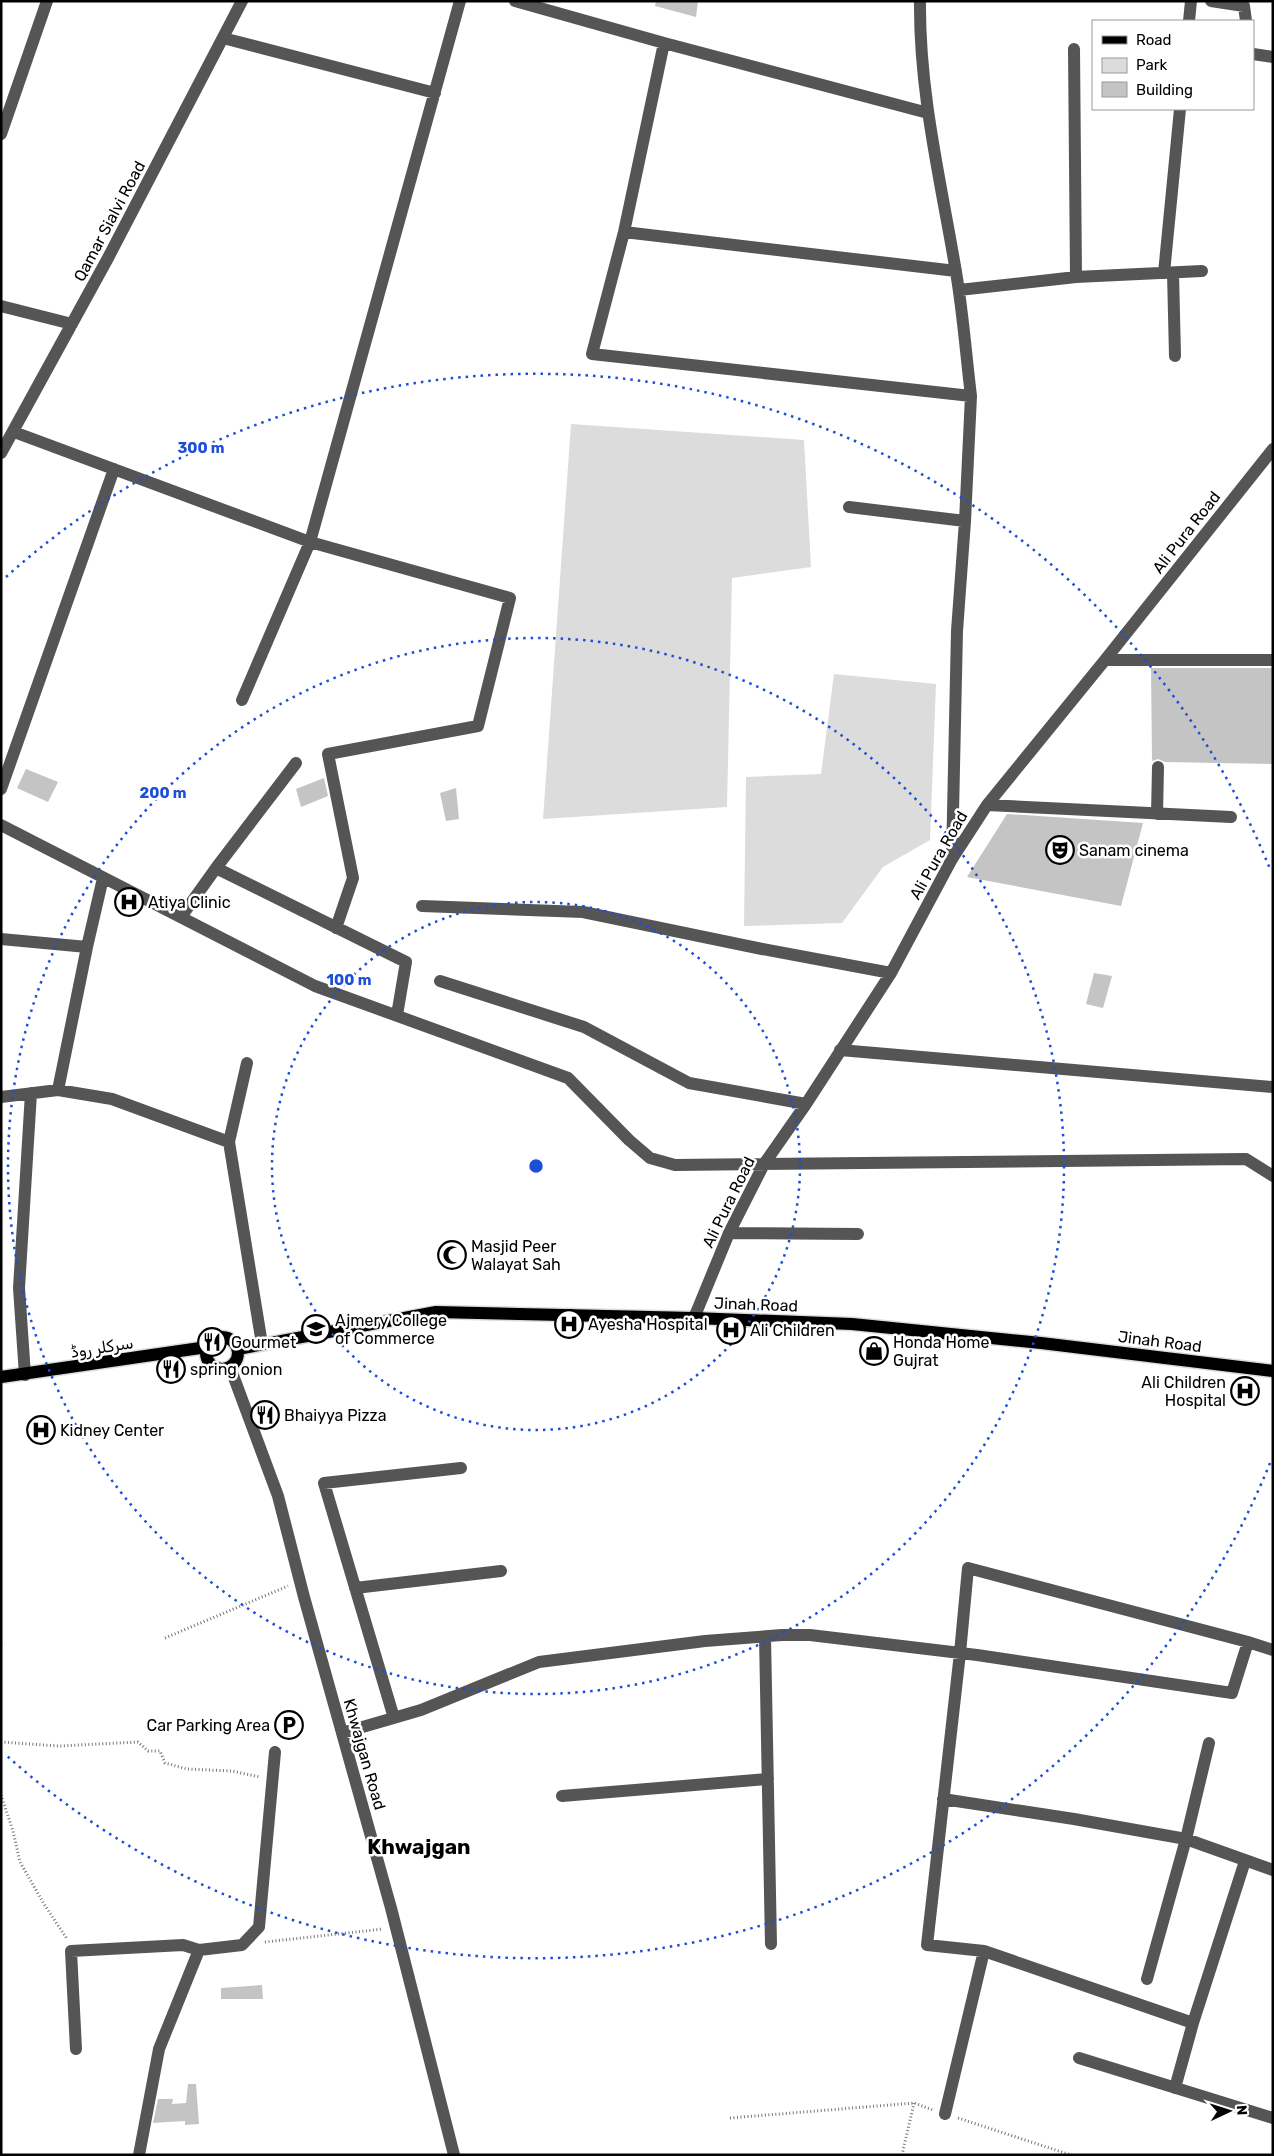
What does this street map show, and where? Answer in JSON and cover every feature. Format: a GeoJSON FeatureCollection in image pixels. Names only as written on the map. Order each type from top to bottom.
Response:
{"type":"FeatureCollection","features":[{"type":"Feature","properties":{"kind":"main road","name":"Jinah Road"},"geometry":{"type":"LineString","coordinates":[[238,1349],[436,1312],[852,1324],[1041,1343],[1273,1371]]}},
{"type":"Feature","properties":{"kind":"main road"},"geometry":{"type":"LineString","coordinates":[[225,1336],[235,1342],[238,1349],[237,1360],[230,1367],[219,1369],[212,1366],[208,1361],[207,1348],[214,1338],[225,1336]]}},
{"type":"Feature","properties":{"kind":"main road","name":"سرکلر روڈ"},"geometry":{"type":"LineString","coordinates":[[1,1377],[207,1348]]}},
{"type":"Feature","properties":{"kind":"street"},"geometry":{"type":"LineString","coordinates":[[1,134],[47,1]]}},
{"type":"Feature","properties":{"kind":"street","name":"Qamar Sialvi Road"},"geometry":{"type":"LineString","coordinates":[[1,453],[72,324],[242,1]]}},
{"type":"Feature","properties":{"kind":"street"},"geometry":{"type":"LineString","coordinates":[[242,700],[310,542],[460,1]]}},
{"type":"Feature","properties":{"kind":"street"},"geometry":{"type":"LineString","coordinates":[[515,1],[664,44],[928,113]]}},
{"type":"Feature","properties":{"kind":"street"},"geometry":{"type":"LineString","coordinates":[[920,1],[920,42],[928,113],[959,290],[971,396],[966,521],[957,631],[952,859]]}},
{"type":"Feature","properties":{"kind":"street"},"geometry":{"type":"LineString","coordinates":[[1189,20],[1191,1]]}},
{"type":"Feature","properties":{"kind":"street"},"geometry":{"type":"LineString","coordinates":[[1211,1],[1244,6],[1246,20]]}},
{"type":"Feature","properties":{"kind":"street"},"geometry":{"type":"LineString","coordinates":[[223,38],[434,92]]}},
{"type":"Feature","properties":{"kind":"street"},"geometry":{"type":"LineString","coordinates":[[664,44],[624,232],[592,354],[971,396]]}},
{"type":"Feature","properties":{"kind":"street"},"geometry":{"type":"LineString","coordinates":[[1074,49],[1076,277]]}},
{"type":"Feature","properties":{"kind":"street"},"geometry":{"type":"LineString","coordinates":[[1254,54],[1273,56]]}},
{"type":"Feature","properties":{"kind":"street"},"geometry":{"type":"LineString","coordinates":[[1175,356],[1168,273],[1180,110]]}},
{"type":"Feature","properties":{"kind":"street"},"geometry":{"type":"LineString","coordinates":[[624,232],[956,271]]}},
{"type":"Feature","properties":{"kind":"street"},"geometry":{"type":"LineString","coordinates":[[959,290],[1076,277],[1202,271]]}},
{"type":"Feature","properties":{"kind":"street"},"geometry":{"type":"LineString","coordinates":[[1,306],[72,324]]}},
{"type":"Feature","properties":{"kind":"street"},"geometry":{"type":"LineString","coordinates":[[14,432],[310,542],[510,598],[478,726],[328,754],[353,878],[336,928]]}},
{"type":"Feature","properties":{"kind":"street","name":"Ali Pura Road"},"geometry":{"type":"LineString","coordinates":[[694,1318],[729,1233],[764,1164],[806,1104],[891,972],[952,859],[987,805],[1267,462],[1273,448]]}},
{"type":"Feature","properties":{"kind":"street"},"geometry":{"type":"LineString","coordinates":[[1,789],[114,469]]}},
{"type":"Feature","properties":{"kind":"street"},"geometry":{"type":"LineString","coordinates":[[850,507],[966,521]]}},
{"type":"Feature","properties":{"kind":"street"},"geometry":{"type":"LineString","coordinates":[[1105,660],[1273,660]]}},
{"type":"Feature","properties":{"kind":"street"},"geometry":{"type":"LineString","coordinates":[[181,917],[296,763]]}},
{"type":"Feature","properties":{"kind":"street"},"geometry":{"type":"LineString","coordinates":[[1157,814],[1158,767]]}},
{"type":"Feature","properties":{"kind":"street"},"geometry":{"type":"LineString","coordinates":[[987,805],[1231,817]]}},
{"type":"Feature","properties":{"kind":"street"},"geometry":{"type":"LineString","coordinates":[[1,825],[316,986],[568,1078],[629,1140],[650,1158],[675,1165],[1246,1159],[1273,1176]]}},
{"type":"Feature","properties":{"kind":"street"},"geometry":{"type":"LineString","coordinates":[[216,868],[406,962],[397,1015]]}},
{"type":"Feature","properties":{"kind":"street"},"geometry":{"type":"LineString","coordinates":[[58,1090],[103,878]]}},
{"type":"Feature","properties":{"kind":"street"},"geometry":{"type":"LineString","coordinates":[[422,906],[582,912],[762,949],[891,972]]}},
{"type":"Feature","properties":{"kind":"street"},"geometry":{"type":"LineString","coordinates":[[1,939],[87,947]]}},
{"type":"Feature","properties":{"kind":"street"},"geometry":{"type":"LineString","coordinates":[[440,982],[584,1027],[690,1083],[806,1104]]}},
{"type":"Feature","properties":{"kind":"street"},"geometry":{"type":"LineString","coordinates":[[840,1050],[1273,1086]]}},
{"type":"Feature","properties":{"kind":"street"},"geometry":{"type":"LineString","coordinates":[[247,1063],[229,1142],[262,1344]]}},
{"type":"Feature","properties":{"kind":"street"},"geometry":{"type":"LineString","coordinates":[[1,1097],[58,1090],[112,1099],[229,1142]]}},
{"type":"Feature","properties":{"kind":"street"},"geometry":{"type":"LineString","coordinates":[[25,1375],[19,1288],[31,1094]]}},
{"type":"Feature","properties":{"kind":"street"},"geometry":{"type":"LineString","coordinates":[[729,1233],[858,1234]]}},
{"type":"Feature","properties":{"kind":"street","name":"Khwajgan Road"},"geometry":{"type":"LineString","coordinates":[[230,1367],[278,1496],[395,1927],[454,2155]]}},
{"type":"Feature","properties":{"kind":"street"},"geometry":{"type":"LineString","coordinates":[[394,1718],[324,1483],[461,1468]]}},
{"type":"Feature","properties":{"kind":"street"},"geometry":{"type":"LineString","coordinates":[[1193,2023],[984,1952],[927,1945],[968,1568],[1273,1650]]}},
{"type":"Feature","properties":{"kind":"street"},"geometry":{"type":"LineString","coordinates":[[355,1588],[501,1571]]}},
{"type":"Feature","properties":{"kind":"street"},"geometry":{"type":"LineString","coordinates":[[342,1733],[421,1710],[539,1662],[705,1641],[765,1638],[782,1635],[810,1635],[960,1653],[1232,1693],[1248,1642]]}},
{"type":"Feature","properties":{"kind":"street"},"geometry":{"type":"LineString","coordinates":[[765,1638],[771,1944]]}},
{"type":"Feature","properties":{"kind":"street"},"geometry":{"type":"LineString","coordinates":[[1147,1978],[1186,1839],[1209,1742]]}},
{"type":"Feature","properties":{"kind":"street"},"geometry":{"type":"LineString","coordinates":[[76,2049],[71,1951],[183,1945],[199,1950],[242,1945],[259,1927],[276,1752]]}},
{"type":"Feature","properties":{"kind":"street"},"geometry":{"type":"LineString","coordinates":[[562,1796],[768,1779]]}},
{"type":"Feature","properties":{"kind":"street"},"geometry":{"type":"LineString","coordinates":[[943,1799],[1074,1819],[1186,1839],[1273,1870]]}},
{"type":"Feature","properties":{"kind":"street"},"geometry":{"type":"LineString","coordinates":[[1175,2088],[1193,2023],[1245,1861]]}},
{"type":"Feature","properties":{"kind":"street"},"geometry":{"type":"LineString","coordinates":[[139,2155],[159,2049],[199,1950]]}},
{"type":"Feature","properties":{"kind":"street"},"geometry":{"type":"LineString","coordinates":[[945,2114],[984,1952]]}},
{"type":"Feature","properties":{"kind":"street"},"geometry":{"type":"LineString","coordinates":[[1079,2058],[1273,2118]]}},
{"type":"Feature","properties":{"kind":"path"},"geometry":{"type":"LineString","coordinates":[[164,1638],[300,1581]]}},
{"type":"Feature","properties":{"kind":"path"},"geometry":{"type":"LineString","coordinates":[[1,1742],[60,1746],[138,1742],[148,1751],[160,1750],[165,1763],[187,1769],[232,1771],[273,1780]]}},
{"type":"Feature","properties":{"kind":"path"},"geometry":{"type":"LineString","coordinates":[[1,1795],[13,1831],[20,1862],[44,1904],[66,1934],[71,1951]]}},
{"type":"Feature","properties":{"kind":"path"},"geometry":{"type":"LineString","coordinates":[[242,1945],[395,1927]]}},
{"type":"Feature","properties":{"kind":"path"},"geometry":{"type":"LineString","coordinates":[[902,2155],[914,2103]]}},
{"type":"Feature","properties":{"kind":"path"},"geometry":{"type":"LineString","coordinates":[[730,2118],[914,2103],[1071,2155]]}},
{"type":"Feature","properties":{"kind":"green space"},"geometry":{"type":"Polygon","coordinates":[[[571,424],[804,440],[811,567],[732,578],[727,807],[543,819],[571,424]]]}},
{"type":"Feature","properties":{"kind":"green space"},"geometry":{"type":"Polygon","coordinates":[[[834,674],[936,684],[930,840],[883,867],[842,923],[744,926],[746,777],[821,774],[834,674]]]}},
{"type":"Feature","properties":{"kind":"building"},"geometry":{"type":"Polygon","coordinates":[[[656,1],[698,1],[696,17],[655,6],[656,1]]]}},
{"type":"Feature","properties":{"kind":"building"},"geometry":{"type":"Polygon","coordinates":[[[1151,668],[1273,668],[1273,764],[1165,762],[1158,759],[1152,761],[1151,668]]]}},
{"type":"Feature","properties":{"kind":"building"},"geometry":{"type":"Polygon","coordinates":[[[26,769],[58,782],[48,802],[17,788],[26,769]]]}},
{"type":"Feature","properties":{"kind":"building"},"geometry":{"type":"Polygon","coordinates":[[[324,778],[328,796],[301,807],[296,789],[324,778]]]}},
{"type":"Feature","properties":{"kind":"building"},"geometry":{"type":"Polygon","coordinates":[[[456,788],[459,819],[446,821],[440,793],[456,788]]]}},
{"type":"Feature","properties":{"kind":"building","name":"Sanam cinema"},"geometry":{"type":"Polygon","coordinates":[[[1007,814],[1143,823],[1121,906],[967,877],[1007,814]]]}},
{"type":"Feature","properties":{"kind":"building"},"geometry":{"type":"Polygon","coordinates":[[[1094,973],[1112,976],[1103,1008],[1086,1004],[1094,973]]]}},
{"type":"Feature","properties":{"kind":"building"},"geometry":{"type":"Polygon","coordinates":[[[262,1985],[263,1999],[221,1999],[221,1988],[262,1985]]]}},
{"type":"Feature","properties":{"kind":"building"},"geometry":{"type":"Polygon","coordinates":[[[188,2084],[196,2084],[199,2124],[185,2125],[185,2121],[153,2123],[158,2099],[173,2099],[172,2104],[186,2103],[188,2084]]]}},
{"type":"Feature","properties":{"kind":"place","name":"Sanam cinema"},"geometry":{"type":"Point","coordinates":[1060,850]}},
{"type":"Feature","properties":{"kind":"place","name":"Atiya Clinic"},"geometry":{"type":"Point","coordinates":[129,902]}},
{"type":"Feature","properties":{"kind":"place","name":"Masjid Peer Walayat Sah"},"geometry":{"type":"Point","coordinates":[452,1255]}},
{"type":"Feature","properties":{"kind":"place","name":"Ayesha Hospital"},"geometry":{"type":"Point","coordinates":[569,1324]}},
{"type":"Feature","properties":{"kind":"place","name":"Ajmery College of Commerce"},"geometry":{"type":"Point","coordinates":[316,1329]}},
{"type":"Feature","properties":{"kind":"place","name":"Ali Children"},"geometry":{"type":"Point","coordinates":[731,1330]}},
{"type":"Feature","properties":{"kind":"place","name":"Gourmet"},"geometry":{"type":"Point","coordinates":[212,1342]}},
{"type":"Feature","properties":{"kind":"place","name":"Honda Home Gujrat"},"geometry":{"type":"Point","coordinates":[874,1351]}},
{"type":"Feature","properties":{"kind":"place","name":"spring onion"},"geometry":{"type":"Point","coordinates":[171,1369]}},
{"type":"Feature","properties":{"kind":"place","name":"Ali Children Hospital"},"geometry":{"type":"Point","coordinates":[1245,1391]}},
{"type":"Feature","properties":{"kind":"place","name":"Bhaiyya Pizza"},"geometry":{"type":"Point","coordinates":[265,1415]}},
{"type":"Feature","properties":{"kind":"place","name":"Kidney Center"},"geometry":{"type":"Point","coordinates":[41,1430]}},
{"type":"Feature","properties":{"kind":"place","name":"Car Parking Area"},"geometry":{"type":"Point","coordinates":[289,1725]}},
{"type":"Feature","properties":{"kind":"district","name":"Khwajgan"},"geometry":{"type":"Point","coordinates":[419,1847]}}]}
